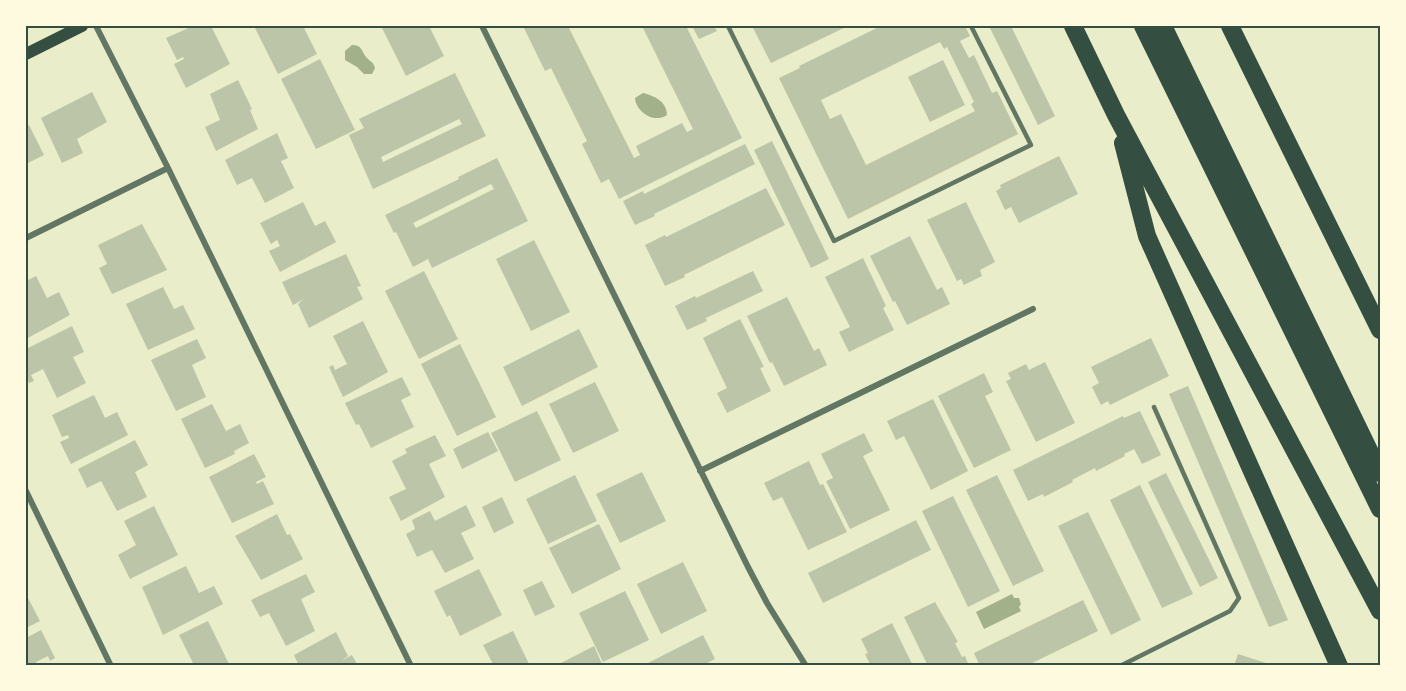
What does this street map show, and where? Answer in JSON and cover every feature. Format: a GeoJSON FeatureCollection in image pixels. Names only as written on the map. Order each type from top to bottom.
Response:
{"type":"FeatureCollection","features":[{"type":"Feature","properties":{"kind":"highway"},"geometry":{"type":"LineString","coordinates":[[1073,26],[1116,116],[1380,611]]}},
{"type":"Feature","properties":{"kind":"highway"},"geometry":{"type":"LineString","coordinates":[[1143,26],[1380,509]]}},
{"type":"Feature","properties":{"kind":"highway"},"geometry":{"type":"LineString","coordinates":[[1163,26],[1380,473]]}},
{"type":"Feature","properties":{"kind":"highway"},"geometry":{"type":"LineString","coordinates":[[1230,26],[1380,330]]}},
{"type":"Feature","properties":{"kind":"highway"},"geometry":{"type":"LineString","coordinates":[[1116,116],[1147,236],[1339,666]]}},
{"type":"Feature","properties":{"kind":"main road"},"geometry":{"type":"LineString","coordinates":[[26,54],[82,26]]}},
{"type":"Feature","properties":{"kind":"street"},"geometry":{"type":"LineString","coordinates":[[96,26],[168,168],[411,666]]}},
{"type":"Feature","properties":{"kind":"street"},"geometry":{"type":"LineString","coordinates":[[482,26],[700,471],[767,603],[806,666]]}},
{"type":"Feature","properties":{"kind":"street"},"geometry":{"type":"LineString","coordinates":[[26,238],[168,168]]}},
{"type":"Feature","properties":{"kind":"street"},"geometry":{"type":"LineString","coordinates":[[700,471],[1033,309]]}},
{"type":"Feature","properties":{"kind":"street"},"geometry":{"type":"LineString","coordinates":[[26,491],[111,666]]}},
{"type":"Feature","properties":{"kind":"lane"},"geometry":{"type":"LineString","coordinates":[[728,26],[834,241],[1031,145],[971,26]]}},
{"type":"Feature","properties":{"kind":"lane"},"geometry":{"type":"LineString","coordinates":[[1120,666],[1230,610],[1239,598],[1154,407]]}},
{"type":"Feature","properties":{"kind":"shaded area"},"geometry":{"type":"Polygon","coordinates":[[[352,45],[360,47],[373,64],[375,68],[372,74],[364,74],[345,60],[345,51],[352,45]]]}},
{"type":"Feature","properties":{"kind":"shaded area"},"geometry":{"type":"Polygon","coordinates":[[[643,93],[660,100],[665,106],[667,115],[657,118],[642,112],[635,98],[643,93]]]}},
{"type":"Feature","properties":{"kind":"shaded area"},"geometry":{"type":"Polygon","coordinates":[[[1012,594],[1014,598],[1019,598],[1021,611],[984,629],[976,612],[1012,594]]]}},
{"type":"Feature","properties":{"kind":"building"},"geometry":{"type":"Polygon","coordinates":[[[193,26],[211,26],[230,64],[186,88],[174,64],[184,59],[183,57],[177,60],[166,38],[193,26]]]}},
{"type":"Feature","properties":{"kind":"building"},"geometry":{"type":"Polygon","coordinates":[[[254,26],[303,26],[317,54],[278,74],[254,26]]]}},
{"type":"Feature","properties":{"kind":"building"},"geometry":{"type":"Polygon","coordinates":[[[381,26],[429,26],[444,56],[406,76],[381,26]]]}},
{"type":"Feature","properties":{"kind":"building"},"geometry":{"type":"Polygon","coordinates":[[[523,26],[568,26],[634,158],[640,155],[636,146],[682,123],[687,132],[693,129],[642,26],[686,26],[742,138],[619,199],[609,179],[601,183],[582,144],[587,141],[551,68],[545,71],[523,26]]]}},
{"type":"Feature","properties":{"kind":"building"},"geometry":{"type":"Polygon","coordinates":[[[692,26],[714,26],[717,31],[699,39],[692,26]]]}},
{"type":"Feature","properties":{"kind":"building"},"geometry":{"type":"Polygon","coordinates":[[[752,26],[848,26],[771,63],[752,26]]]}},
{"type":"Feature","properties":{"kind":"building"},"geometry":{"type":"Polygon","coordinates":[[[881,26],[965,26],[970,36],[960,41],[969,58],[974,55],[992,93],[997,91],[1018,134],[848,219],[779,78],[800,68],[799,66],[881,26]],[[940,42],[821,100],[830,119],[841,114],[866,165],[975,111],[971,104],[974,102],[947,47],[944,49],[940,42]]]}},
{"type":"Feature","properties":{"kind":"building"},"geometry":{"type":"Polygon","coordinates":[[[989,26],[1011,26],[1055,116],[1038,125],[989,26]]]}},
{"type":"Feature","properties":{"kind":"building"},"geometry":{"type":"Polygon","coordinates":[[[320,59],[355,130],[316,149],[281,79],[320,59]]]}},
{"type":"Feature","properties":{"kind":"building"},"geometry":{"type":"Polygon","coordinates":[[[943,60],[965,105],[930,122],[908,77],[943,60]]]}},
{"type":"Feature","properties":{"kind":"building"},"geometry":{"type":"Polygon","coordinates":[[[455,73],[486,136],[373,189],[349,135],[364,128],[359,119],[455,73]],[[459,119],[381,157],[383,162],[462,124],[459,119]]]}},
{"type":"Feature","properties":{"kind":"building"},"geometry":{"type":"Polygon","coordinates":[[[238,80],[252,109],[250,110],[258,129],[216,151],[205,127],[220,120],[210,94],[238,80]]]}},
{"type":"Feature","properties":{"kind":"building"},"geometry":{"type":"Polygon","coordinates":[[[92,92],[107,122],[77,139],[83,153],[62,163],[41,118],[92,92]]]}},
{"type":"Feature","properties":{"kind":"building"},"geometry":{"type":"Polygon","coordinates":[[[29,125],[44,155],[26,164],[26,127],[29,125]]]}},
{"type":"Feature","properties":{"kind":"building"},"geometry":{"type":"Polygon","coordinates":[[[277,133],[288,158],[281,161],[294,188],[265,203],[252,178],[237,185],[225,160],[277,133]]]}},
{"type":"Feature","properties":{"kind":"building"},"geometry":{"type":"Polygon","coordinates":[[[772,141],[829,259],[811,268],[754,150],[772,141]]]}},
{"type":"Feature","properties":{"kind":"building"},"geometry":{"type":"Polygon","coordinates":[[[745,144],[755,164],[635,225],[623,201],[643,191],[644,194],[745,144]]]}},
{"type":"Feature","properties":{"kind":"building"},"geometry":{"type":"Polygon","coordinates":[[[1059,156],[1078,194],[1019,223],[1011,207],[1005,210],[996,191],[1001,188],[1000,185],[1059,156]]]}},
{"type":"Feature","properties":{"kind":"building"},"geometry":{"type":"Polygon","coordinates":[[[497,158],[528,221],[432,268],[428,259],[413,267],[385,215],[459,179],[458,177],[497,158]],[[491,184],[413,223],[416,228],[494,189],[491,184]]]}},
{"type":"Feature","properties":{"kind":"building"},"geometry":{"type":"Polygon","coordinates":[[[766,188],[785,225],[665,286],[645,245],[766,188]]]}},
{"type":"Feature","properties":{"kind":"building"},"geometry":{"type":"Polygon","coordinates":[[[303,202],[315,226],[325,221],[336,242],[280,272],[269,251],[280,246],[277,240],[271,244],[260,223],[303,202]]]}},
{"type":"Feature","properties":{"kind":"building"},"geometry":{"type":"Polygon","coordinates":[[[966,202],[995,262],[980,270],[982,276],[964,285],[961,279],[957,281],[927,220],[966,202]]]}},
{"type":"Feature","properties":{"kind":"building"},"geometry":{"type":"Polygon","coordinates":[[[142,224],[167,270],[112,294],[99,268],[107,264],[98,245],[142,224]]]}},
{"type":"Feature","properties":{"kind":"building"},"geometry":{"type":"Polygon","coordinates":[[[910,236],[937,290],[942,287],[950,304],[907,325],[870,256],[910,236]]]}},
{"type":"Feature","properties":{"kind":"building"},"geometry":{"type":"Polygon","coordinates":[[[534,240],[570,312],[531,331],[496,259],[534,240]]]}},
{"type":"Feature","properties":{"kind":"building"},"geometry":{"type":"Polygon","coordinates":[[[346,254],[361,286],[357,287],[363,299],[309,328],[298,304],[304,299],[293,305],[282,282],[346,254]]]}},
{"type":"Feature","properties":{"kind":"building"},"geometry":{"type":"Polygon","coordinates":[[[863,258],[886,306],[883,308],[894,330],[849,352],[839,332],[850,327],[825,277],[863,258]]]}},
{"type":"Feature","properties":{"kind":"building"},"geometry":{"type":"Polygon","coordinates":[[[424,271],[458,339],[419,359],[385,291],[424,271]]]}},
{"type":"Feature","properties":{"kind":"building"},"geometry":{"type":"Polygon","coordinates":[[[753,271],[763,291],[706,318],[707,321],[687,330],[675,306],[753,271]]]}},
{"type":"Feature","properties":{"kind":"building"},"geometry":{"type":"Polygon","coordinates":[[[36,276],[47,298],[59,292],[70,315],[26,339],[26,281],[36,276]]]}},
{"type":"Feature","properties":{"kind":"building"},"geometry":{"type":"Polygon","coordinates":[[[163,287],[174,309],[183,305],[195,329],[148,350],[126,304],[163,287]]]}},
{"type":"Feature","properties":{"kind":"building"},"geometry":{"type":"Polygon","coordinates":[[[787,297],[814,351],[819,348],[827,365],[784,386],[747,316],[787,297]]]}},
{"type":"Feature","properties":{"kind":"building"},"geometry":{"type":"Polygon","coordinates":[[[740,319],[764,367],[760,368],[771,391],[727,413],[717,393],[727,388],[703,338],[740,319]]]}},
{"type":"Feature","properties":{"kind":"building"},"geometry":{"type":"Polygon","coordinates":[[[363,321],[388,372],[343,397],[329,367],[333,365],[335,370],[347,364],[333,336],[363,321]]]}},
{"type":"Feature","properties":{"kind":"building"},"geometry":{"type":"Polygon","coordinates":[[[72,326],[84,352],[73,357],[86,383],[57,398],[43,369],[31,375],[34,381],[29,383],[26,375],[26,349],[72,326]]]}},
{"type":"Feature","properties":{"kind":"building"},"geometry":{"type":"Polygon","coordinates":[[[579,329],[598,367],[522,406],[503,367],[579,329]]]}},
{"type":"Feature","properties":{"kind":"building"},"geometry":{"type":"Polygon","coordinates":[[[1151,338],[1169,376],[1110,405],[1108,401],[1101,405],[1092,387],[1099,383],[1091,367],[1151,338]]]}},
{"type":"Feature","properties":{"kind":"building"},"geometry":{"type":"Polygon","coordinates":[[[197,339],[206,358],[192,365],[206,397],[176,411],[151,360],[197,339]]]}},
{"type":"Feature","properties":{"kind":"building"},"geometry":{"type":"Polygon","coordinates":[[[460,344],[496,417],[457,436],[421,364],[460,344]]]}},
{"type":"Feature","properties":{"kind":"building"},"geometry":{"type":"Polygon","coordinates":[[[1045,362],[1075,423],[1036,442],[1006,381],[1011,379],[1008,373],[1026,364],[1029,370],[1045,362]]]}},
{"type":"Feature","properties":{"kind":"building"},"geometry":{"type":"Polygon","coordinates":[[[984,373],[993,392],[985,396],[1011,450],[974,468],[938,396],[984,373]]]}},
{"type":"Feature","properties":{"kind":"building"},"geometry":{"type":"Polygon","coordinates":[[[402,377],[411,395],[401,400],[414,427],[371,448],[345,403],[402,377]]]}},
{"type":"Feature","properties":{"kind":"building"},"geometry":{"type":"Polygon","coordinates":[[[595,382],[619,431],[573,453],[549,404],[595,382]]]}},
{"type":"Feature","properties":{"kind":"building"},"geometry":{"type":"Polygon","coordinates":[[[1188,386],[1288,620],[1269,627],[1169,394],[1188,386]]]}},
{"type":"Feature","properties":{"kind":"building"},"geometry":{"type":"Polygon","coordinates":[[[94,395],[105,418],[117,412],[128,435],[71,464],[60,442],[69,438],[68,435],[62,437],[52,415],[94,395]]]}},
{"type":"Feature","properties":{"kind":"building"},"geometry":{"type":"Polygon","coordinates":[[[933,399],[968,471],[931,490],[904,436],[896,440],[887,421],[933,399]]]}},
{"type":"Feature","properties":{"kind":"building"},"geometry":{"type":"Polygon","coordinates":[[[212,404],[226,431],[240,424],[249,443],[234,451],[235,454],[205,468],[181,419],[212,404]]]}},
{"type":"Feature","properties":{"kind":"building"},"geometry":{"type":"Polygon","coordinates":[[[537,411],[561,460],[515,482],[491,433],[537,411]]]}},
{"type":"Feature","properties":{"kind":"building"},"geometry":{"type":"Polygon","coordinates":[[[1140,411],[1161,455],[1142,464],[1134,449],[1124,454],[1125,456],[1096,471],[1095,468],[1044,497],[1043,494],[1028,501],[1013,470],[1123,416],[1124,418],[1140,411]]]}},
{"type":"Feature","properties":{"kind":"building"},"geometry":{"type":"Polygon","coordinates":[[[488,432],[498,451],[462,469],[453,449],[488,432]]]}},
{"type":"Feature","properties":{"kind":"building"},"geometry":{"type":"Polygon","coordinates":[[[864,433],[873,451],[863,456],[890,510],[850,529],[826,481],[833,478],[821,454],[864,433]]]}},
{"type":"Feature","properties":{"kind":"building"},"geometry":{"type":"Polygon","coordinates":[[[435,435],[446,456],[429,464],[445,497],[401,521],[389,497],[406,489],[392,461],[407,453],[405,449],[435,435]]]}},
{"type":"Feature","properties":{"kind":"building"},"geometry":{"type":"Polygon","coordinates":[[[135,440],[148,465],[135,472],[147,497],[117,511],[101,481],[87,488],[78,469],[135,440]]]}},
{"type":"Feature","properties":{"kind":"building"},"geometry":{"type":"Polygon","coordinates":[[[254,454],[266,477],[256,482],[257,484],[263,481],[274,504],[232,523],[209,477],[254,454]]]}},
{"type":"Feature","properties":{"kind":"building"},"geometry":{"type":"Polygon","coordinates":[[[809,461],[847,532],[808,550],[782,497],[773,501],[764,483],[809,461]]]}},
{"type":"Feature","properties":{"kind":"building"},"geometry":{"type":"Polygon","coordinates":[[[642,472],[666,521],[620,543],[596,494],[642,472]]]}},
{"type":"Feature","properties":{"kind":"building"},"geometry":{"type":"Polygon","coordinates":[[[1166,473],[1218,578],[1200,587],[1148,482],[1166,473]]]}},
{"type":"Feature","properties":{"kind":"building"},"geometry":{"type":"Polygon","coordinates":[[[575,475],[597,521],[548,544],[526,499],[575,475]]]}},
{"type":"Feature","properties":{"kind":"building"},"geometry":{"type":"Polygon","coordinates":[[[997,475],[1044,571],[1013,586],[966,490],[997,475]]]}},
{"type":"Feature","properties":{"kind":"building"},"geometry":{"type":"Polygon","coordinates":[[[1140,485],[1193,594],[1162,608],[1110,500],[1140,485]]]}},
{"type":"Feature","properties":{"kind":"building"},"geometry":{"type":"Polygon","coordinates":[[[953,496],[1000,591],[968,607],[922,511],[953,496]]]}},
{"type":"Feature","properties":{"kind":"building"},"geometry":{"type":"Polygon","coordinates":[[[502,497],[514,523],[494,533],[482,507],[502,497]]]}},
{"type":"Feature","properties":{"kind":"building"},"geometry":{"type":"Polygon","coordinates":[[[466,505],[476,526],[461,533],[474,559],[445,573],[432,550],[417,557],[406,534],[415,529],[412,520],[430,511],[435,521],[466,505]]]}},
{"type":"Feature","properties":{"kind":"building"},"geometry":{"type":"Polygon","coordinates":[[[154,506],[178,555],[130,579],[118,555],[136,545],[124,521],[154,506]]]}},
{"type":"Feature","properties":{"kind":"building"},"geometry":{"type":"Polygon","coordinates":[[[1088,512],[1141,620],[1111,635],[1058,526],[1088,512]]]}},
{"type":"Feature","properties":{"kind":"building"},"geometry":{"type":"Polygon","coordinates":[[[277,514],[287,535],[290,534],[303,559],[261,580],[235,536],[277,514]]]}},
{"type":"Feature","properties":{"kind":"building"},"geometry":{"type":"Polygon","coordinates":[[[916,520],[931,550],[823,603],[808,573],[916,520]]]}},
{"type":"Feature","properties":{"kind":"building"},"geometry":{"type":"Polygon","coordinates":[[[599,524],[621,569],[572,594],[549,548],[599,524]]]}},
{"type":"Feature","properties":{"kind":"building"},"geometry":{"type":"Polygon","coordinates":[[[683,562],[707,611],[661,634],[637,584],[683,562]]]}},
{"type":"Feature","properties":{"kind":"building"},"geometry":{"type":"Polygon","coordinates":[[[186,566],[199,593],[214,586],[223,604],[163,635],[142,587],[186,566]]]}},
{"type":"Feature","properties":{"kind":"building"},"geometry":{"type":"Polygon","coordinates":[[[479,569],[502,615],[460,636],[450,615],[447,617],[434,591],[479,569]]]}},
{"type":"Feature","properties":{"kind":"building"},"geometry":{"type":"Polygon","coordinates":[[[306,574],[315,592],[301,599],[315,631],[286,646],[269,613],[260,617],[251,600],[306,574]]]}},
{"type":"Feature","properties":{"kind":"building"},"geometry":{"type":"Polygon","coordinates":[[[542,581],[555,607],[535,616],[523,590],[542,581]]]}},
{"type":"Feature","properties":{"kind":"building"},"geometry":{"type":"Polygon","coordinates":[[[625,591],[649,640],[603,662],[579,613],[625,591]]]}},
{"type":"Feature","properties":{"kind":"building"},"geometry":{"type":"Polygon","coordinates":[[[28,598],[40,621],[26,628],[26,599],[28,598]]]}},
{"type":"Feature","properties":{"kind":"building"},"geometry":{"type":"Polygon","coordinates":[[[1083,600],[1098,631],[1026,666],[980,666],[974,653],[1083,600]]]}},
{"type":"Feature","properties":{"kind":"building"},"geometry":{"type":"Polygon","coordinates":[[[935,602],[958,642],[955,643],[962,657],[965,656],[969,666],[928,666],[904,617],[935,602]]]}},
{"type":"Feature","properties":{"kind":"building"},"geometry":{"type":"Polygon","coordinates":[[[208,621],[230,666],[188,666],[193,663],[179,635],[208,621]]]}},
{"type":"Feature","properties":{"kind":"building"},"geometry":{"type":"Polygon","coordinates":[[[892,623],[913,666],[871,666],[861,639],[892,623]]]}},
{"type":"Feature","properties":{"kind":"building"},"geometry":{"type":"Polygon","coordinates":[[[41,630],[55,658],[50,661],[48,656],[36,662],[38,666],[26,666],[26,638],[41,630]]]}},
{"type":"Feature","properties":{"kind":"building"},"geometry":{"type":"Polygon","coordinates":[[[513,631],[530,666],[494,666],[483,645],[513,631]]]}},
{"type":"Feature","properties":{"kind":"building"},"geometry":{"type":"Polygon","coordinates":[[[336,632],[348,656],[341,661],[352,655],[358,666],[299,666],[294,655],[336,632]]]}},
{"type":"Feature","properties":{"kind":"building"},"geometry":{"type":"Polygon","coordinates":[[[703,635],[715,659],[701,666],[642,666],[703,635]]]}},
{"type":"Feature","properties":{"kind":"building"},"geometry":{"type":"Polygon","coordinates":[[[594,646],[603,666],[562,666],[561,663],[594,646]]]}},
{"type":"Feature","properties":{"kind":"building"},"geometry":{"type":"Polygon","coordinates":[[[1238,654],[1272,665],[1272,666],[1234,666],[1238,654]]]}}]}
